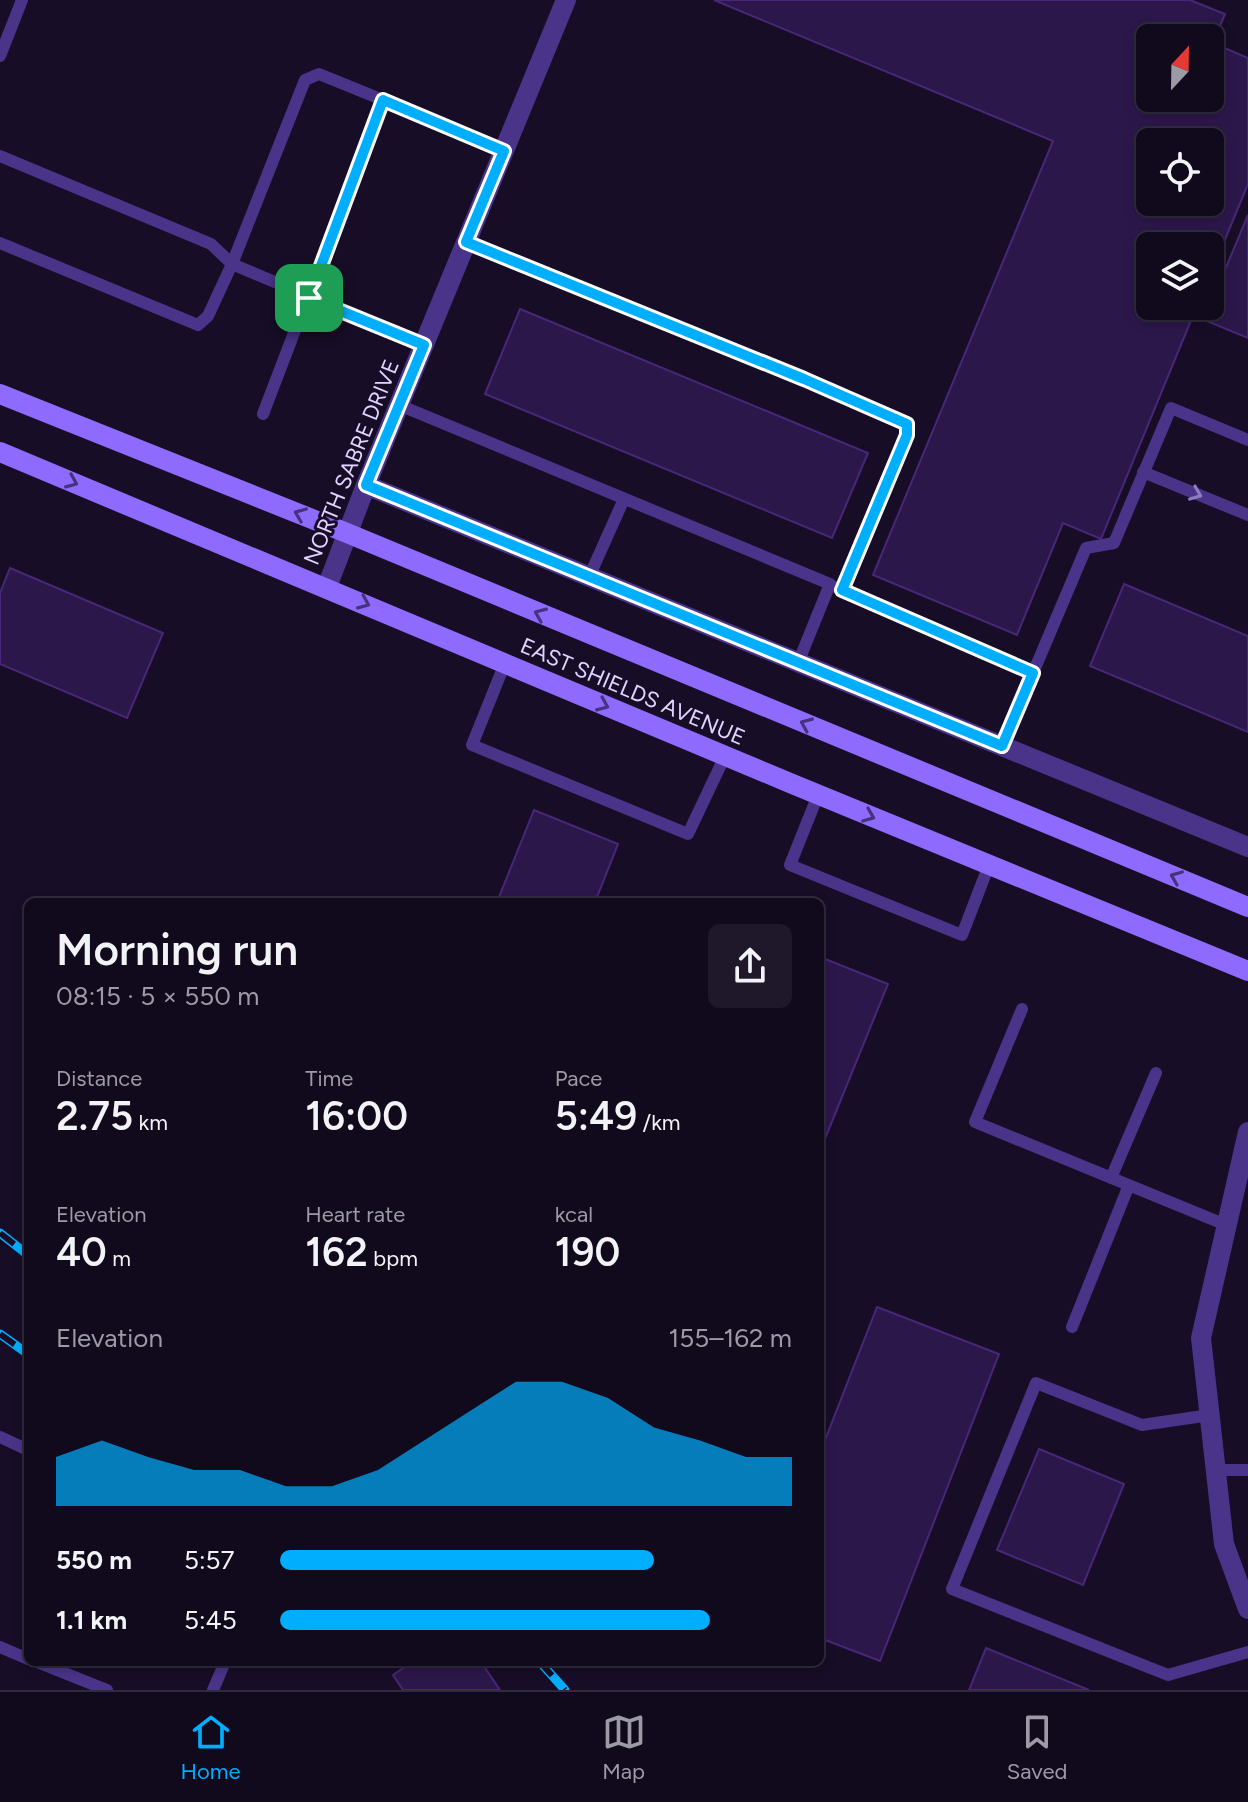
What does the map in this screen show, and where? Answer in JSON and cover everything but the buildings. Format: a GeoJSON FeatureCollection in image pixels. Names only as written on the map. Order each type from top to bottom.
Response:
{"type":"FeatureCollection","features":[{"type":"Feature","properties":{"kind":"main road","name":"EAST SHIELDS AVENUE"},"geometry":{"type":"LineString","coordinates":[[0,394],[347,533],[1248,907]]}},
{"type":"Feature","properties":{"kind":"main road","name":"EAST SHIELDS AVENUE"},"geometry":{"type":"LineString","coordinates":[[0,452],[818,795],[1248,971]]}},
{"type":"Feature","properties":{"kind":"street","name":"NORTH SABRE DRIVE"},"geometry":{"type":"LineString","coordinates":[[327,587],[566,0]]}},
{"type":"Feature","properties":{"kind":"street"},"geometry":{"type":"LineString","coordinates":[[366,485],[1248,847]]}},
{"type":"Feature","properties":{"kind":"street"},"geometry":{"type":"LineString","coordinates":[[1248,1132],[1201,1338],[1224,1544],[1248,1609]]}},
{"type":"Feature","properties":{"kind":"lane"},"geometry":{"type":"LineString","coordinates":[[0,56],[22,0]]}},
{"type":"Feature","properties":{"kind":"lane"},"geometry":{"type":"LineString","coordinates":[[0,243],[198,325],[208,316],[232,264],[305,80],[319,74],[504,151]]}},
{"type":"Feature","properties":{"kind":"lane"},"geometry":{"type":"LineString","coordinates":[[263,414],[383,100]]}},
{"type":"Feature","properties":{"kind":"lane"},"geometry":{"type":"LineString","coordinates":[[0,156],[211,244],[232,264],[424,345]]}},
{"type":"Feature","properties":{"kind":"lane"},"geometry":{"type":"LineString","coordinates":[[466,242],[907,424],[907,435],[798,663]]}},
{"type":"Feature","properties":{"kind":"lane"},"geometry":{"type":"LineString","coordinates":[[399,405],[836,587],[1033,673]]}},
{"type":"Feature","properties":{"kind":"lane"},"geometry":{"type":"LineString","coordinates":[[1002,746],[1086,548],[1114,543],[1171,408],[1248,440]]}},
{"type":"Feature","properties":{"kind":"lane"},"geometry":{"type":"LineString","coordinates":[[1143,472],[1248,515]]}},
{"type":"Feature","properties":{"kind":"lane"},"geometry":{"type":"LineString","coordinates":[[589,577],[624,499]]}},
{"type":"Feature","properties":{"kind":"lane"},"geometry":{"type":"LineString","coordinates":[[505,663],[472,745],[688,834],[725,756]]}},
{"type":"Feature","properties":{"kind":"lane"},"geometry":{"type":"LineString","coordinates":[[818,795],[790,865],[962,935],[989,865]]}},
{"type":"Feature","properties":{"kind":"lane"},"geometry":{"type":"LineString","coordinates":[[1022,1009],[975,1122],[1226,1225]]}},
{"type":"Feature","properties":{"kind":"lane"},"geometry":{"type":"LineString","coordinates":[[1111,1178],[1156,1073]]}},
{"type":"Feature","properties":{"kind":"lane"},"geometry":{"type":"LineString","coordinates":[[1072,1327],[1129,1185]]}},
{"type":"Feature","properties":{"kind":"lane"},"geometry":{"type":"LineString","coordinates":[[1210,1415],[1142,1425],[1036,1383],[952,1589],[1168,1675],[1248,1652]]}},
{"type":"Feature","properties":{"kind":"lane"},"geometry":{"type":"LineString","coordinates":[[0,1437],[24,1448]]}},
{"type":"Feature","properties":{"kind":"lane"},"geometry":{"type":"LineString","coordinates":[[1216,1470],[1248,1470]]}},
{"type":"Feature","properties":{"kind":"lane"},"geometry":{"type":"LineString","coordinates":[[0,1647],[24,1657]]}},
{"type":"Feature","properties":{"kind":"lane"},"geometry":{"type":"LineString","coordinates":[[47,1666],[107,1690]]}},
{"type":"Feature","properties":{"kind":"lane"},"geometry":{"type":"LineString","coordinates":[[213,1690],[223,1666]]}},
{"type":"Feature","properties":{"kind":"railway"},"geometry":{"type":"LineString","coordinates":[[0,1233],[24,1252]]}},
{"type":"Feature","properties":{"kind":"railway"},"geometry":{"type":"LineString","coordinates":[[0,1334],[24,1351]]}},
{"type":"Feature","properties":{"kind":"railway"},"geometry":{"type":"LineString","coordinates":[[544,1666],[565,1690]]}},
{"type":"Feature","properties":{"kind":"route"},"geometry":{"type":"LineString","coordinates":[[383,100],[504,151],[466,242],[529,265],[907,424],[907,435],[842,590],[1033,673],[1002,746],[366,485],[424,345],[309,298],[383,100]]}}]}
